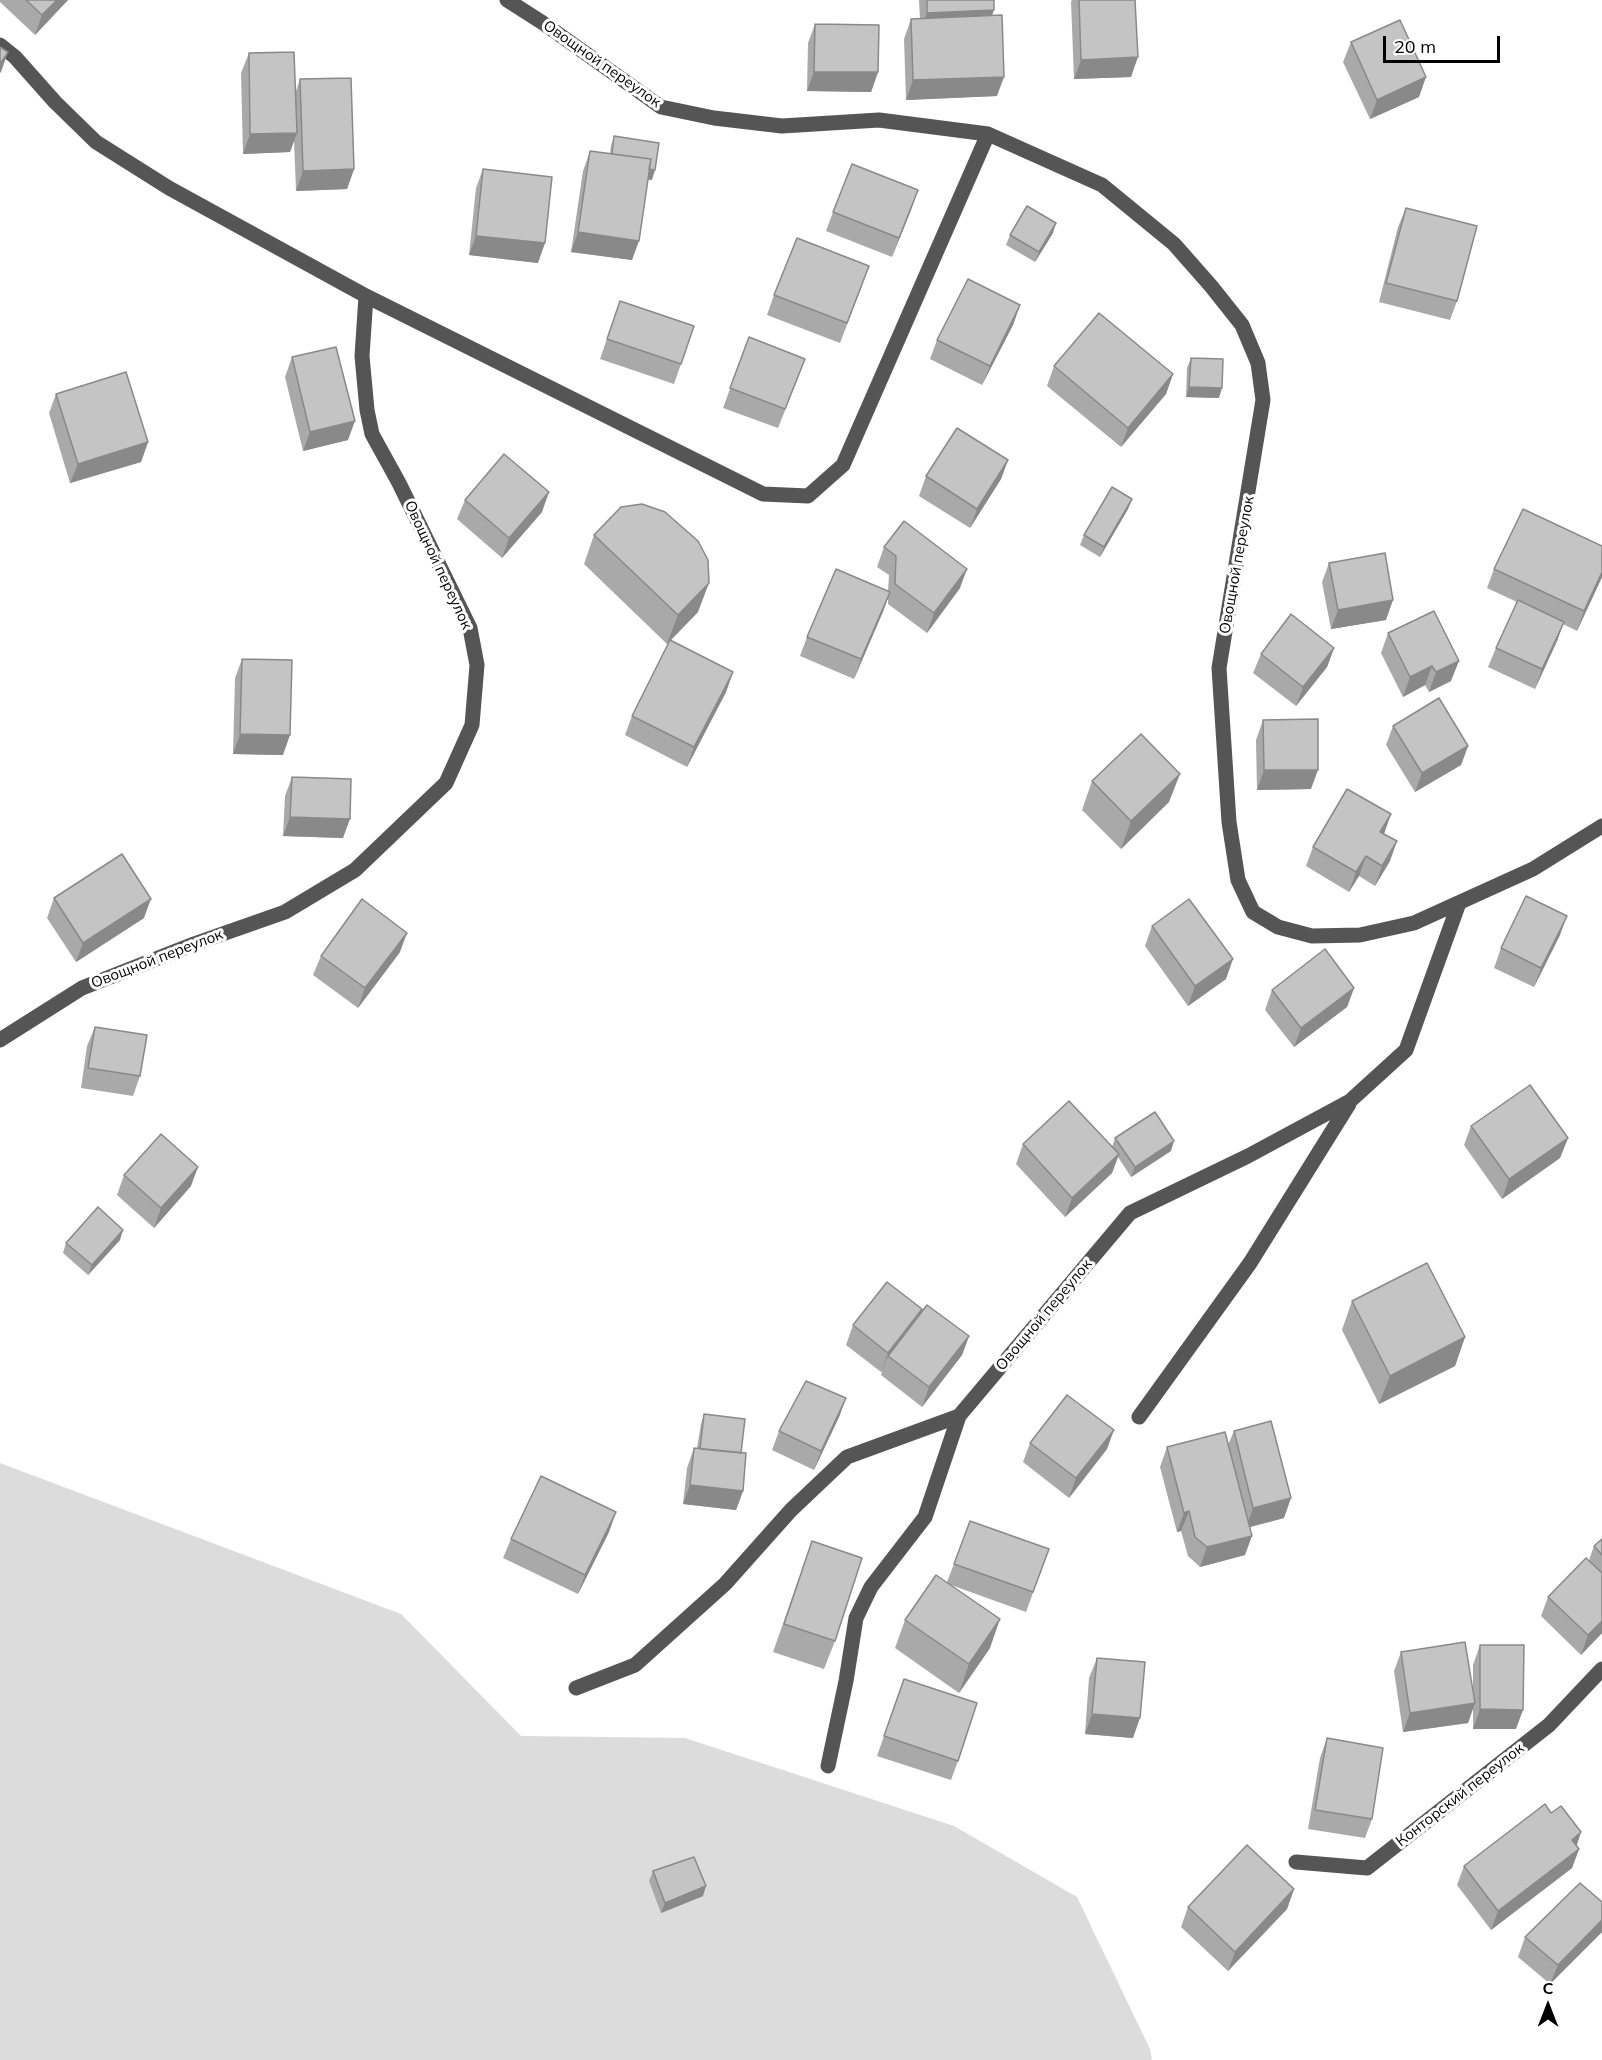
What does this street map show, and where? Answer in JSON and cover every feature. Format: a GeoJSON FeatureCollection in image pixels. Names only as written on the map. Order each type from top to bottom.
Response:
{"type":"FeatureCollection","features":[{"type":"Feature","properties":{"kind":"street","name":"Овощной переулок"},"geometry":{"type":"LineString","coordinates":[[507,0],[661,107],[714,118],[782,126],[879,120],[988,134],[1102,185],[1174,244],[1211,285],[1242,325],[1258,363],[1263,400],[1219,668],[1229,822],[1238,880],[1253,912],[1278,927],[1312,936],[1360,935],[1414,923],[1533,869],[1602,826]]}},
{"type":"Feature","properties":{"kind":"street"},"geometry":{"type":"LineString","coordinates":[[0,45],[15,57],[55,102],[96,142],[170,188],[366,296],[763,494],[808,496],[843,465],[988,134]]}},
{"type":"Feature","properties":{"kind":"street","name":"Овощной переулок"},"geometry":{"type":"LineString","coordinates":[[0,1040],[82,988],[194,944],[285,912],[355,870],[446,783],[472,725],[477,665],[470,628],[415,514],[372,434],[367,410],[362,356],[366,296]]}},
{"type":"Feature","properties":{"kind":"street","name":"Овощной переулок"},"geometry":{"type":"LineString","coordinates":[[959,1416],[1130,1213],[1248,1156],[1350,1101],[1406,1050],[1459,903]]}},
{"type":"Feature","properties":{"kind":"street"},"geometry":{"type":"LineString","coordinates":[[1139,1417],[1250,1263],[1350,1101]]}},
{"type":"Feature","properties":{"kind":"street"},"geometry":{"type":"LineString","coordinates":[[576,1688],[635,1665],[725,1584],[791,1510],[847,1456],[959,1416]]}},
{"type":"Feature","properties":{"kind":"street"},"geometry":{"type":"LineString","coordinates":[[828,1766],[846,1681],[856,1618],[871,1587],[925,1516],[959,1416]]}},
{"type":"Feature","properties":{"kind":"street","name":"Конторский переулок"},"geometry":{"type":"LineString","coordinates":[[1296,1862],[1367,1868],[1549,1725],[1602,1669]]}},
{"type":"Feature","properties":{"kind":"shaded area"},"geometry":{"type":"Polygon","coordinates":[[[0,1463],[401,1614],[521,1736],[685,1738],[954,1826],[1077,1897],[1150,2049],[1152,2060],[0,2060],[0,1463]]]}},
{"type":"Feature","properties":{"kind":"building"},"geometry":{"type":"Polygon","coordinates":[[[26,0],[57,0],[42,15],[26,0]]]}},
{"type":"Feature","properties":{"kind":"building"},"geometry":{"type":"Polygon","coordinates":[[[927,0],[994,0],[994,10],[927,13],[927,0]]]}},
{"type":"Feature","properties":{"kind":"building"},"geometry":{"type":"Polygon","coordinates":[[[1079,0],[1135,0],[1138,57],[1081,60],[1079,0]]]}},
{"type":"Feature","properties":{"kind":"building"},"geometry":{"type":"Polygon","coordinates":[[[1002,15],[1004,77],[913,80],[911,19],[1002,15]]]}},
{"type":"Feature","properties":{"kind":"building"},"geometry":{"type":"Polygon","coordinates":[[[1400,20],[1426,77],[1377,100],[1351,42],[1400,20]]]}},
{"type":"Feature","properties":{"kind":"building"},"geometry":{"type":"Polygon","coordinates":[[[815,24],[879,25],[878,72],[814,72],[815,24]]]}},
{"type":"Feature","properties":{"kind":"building"},"geometry":{"type":"Polygon","coordinates":[[[0,47],[8,52],[0,64],[0,47]]]}},
{"type":"Feature","properties":{"kind":"building"},"geometry":{"type":"Polygon","coordinates":[[[294,52],[297,133],[250,134],[249,53],[294,52]]]}},
{"type":"Feature","properties":{"kind":"building"},"geometry":{"type":"Polygon","coordinates":[[[351,78],[354,169],[303,171],[300,79],[351,78]]]}},
{"type":"Feature","properties":{"kind":"building"},"geometry":{"type":"Polygon","coordinates":[[[614,136],[659,143],[655,170],[649,169],[651,159],[612,154],[614,136]]]}},
{"type":"Feature","properties":{"kind":"building"},"geometry":{"type":"Polygon","coordinates":[[[590,151],[651,159],[639,241],[578,232],[590,151]]]}},
{"type":"Feature","properties":{"kind":"building"},"geometry":{"type":"Polygon","coordinates":[[[852,164],[918,190],[899,238],[833,212],[852,164]]]}},
{"type":"Feature","properties":{"kind":"building"},"geometry":{"type":"Polygon","coordinates":[[[483,169],[552,177],[545,243],[476,236],[483,169]]]}},
{"type":"Feature","properties":{"kind":"building"},"geometry":{"type":"Polygon","coordinates":[[[1027,206],[1056,223],[1039,252],[1010,235],[1027,206]]]}},
{"type":"Feature","properties":{"kind":"building"},"geometry":{"type":"Polygon","coordinates":[[[1406,208],[1477,226],[1457,301],[1386,283],[1406,208]]]}},
{"type":"Feature","properties":{"kind":"building"},"geometry":{"type":"Polygon","coordinates":[[[797,238],[869,266],[847,323],[774,295],[797,238]]]}},
{"type":"Feature","properties":{"kind":"building"},"geometry":{"type":"Polygon","coordinates":[[[968,279],[1020,305],[990,366],[937,340],[968,279]]]}},
{"type":"Feature","properties":{"kind":"building"},"geometry":{"type":"Polygon","coordinates":[[[620,301],[694,326],[681,364],[607,339],[620,301]]]}},
{"type":"Feature","properties":{"kind":"building"},"geometry":{"type":"Polygon","coordinates":[[[1099,313],[1173,374],[1128,428],[1054,366],[1099,313]]]}},
{"type":"Feature","properties":{"kind":"building"},"geometry":{"type":"Polygon","coordinates":[[[749,337],[805,359],[785,409],[730,388],[749,337]]]}},
{"type":"Feature","properties":{"kind":"building"},"geometry":{"type":"Polygon","coordinates":[[[336,347],[355,421],[310,432],[292,357],[336,347]]]}},
{"type":"Feature","properties":{"kind":"building"},"geometry":{"type":"Polygon","coordinates":[[[1191,358],[1223,359],[1222,388],[1189,387],[1191,358]]]}},
{"type":"Feature","properties":{"kind":"building"},"geometry":{"type":"Polygon","coordinates":[[[126,372],[148,442],[78,464],[56,394],[126,372]]]}},
{"type":"Feature","properties":{"kind":"building"},"geometry":{"type":"Polygon","coordinates":[[[957,428],[1008,460],[977,509],[926,476],[957,428]]]}},
{"type":"Feature","properties":{"kind":"building"},"geometry":{"type":"Polygon","coordinates":[[[504,454],[549,492],[509,538],[465,500],[504,454]]]}},
{"type":"Feature","properties":{"kind":"building"},"geometry":{"type":"Polygon","coordinates":[[[1112,487],[1132,499],[1104,547],[1084,535],[1112,487]]]}},
{"type":"Feature","properties":{"kind":"building"},"geometry":{"type":"Polygon","coordinates":[[[642,504],[665,512],[698,541],[708,560],[709,583],[678,615],[594,535],[621,507],[642,504]]]}},
{"type":"Feature","properties":{"kind":"building"},"geometry":{"type":"Polygon","coordinates":[[[1523,509],[1602,546],[1602,572],[1584,611],[1494,569],[1523,509]]]}},
{"type":"Feature","properties":{"kind":"building"},"geometry":{"type":"Polygon","coordinates":[[[904,521],[967,569],[934,613],[895,584],[896,556],[884,547],[904,521]]]}},
{"type":"Feature","properties":{"kind":"building"},"geometry":{"type":"Polygon","coordinates":[[[1385,553],[1393,600],[1338,610],[1329,563],[1385,553]]]}},
{"type":"Feature","properties":{"kind":"building"},"geometry":{"type":"Polygon","coordinates":[[[836,569],[890,592],[861,659],[807,637],[836,569]]]}},
{"type":"Feature","properties":{"kind":"building"},"geometry":{"type":"Polygon","coordinates":[[[1518,600],[1564,622],[1542,669],[1496,648],[1518,600]]]}},
{"type":"Feature","properties":{"kind":"building"},"geometry":{"type":"Polygon","coordinates":[[[1434,611],[1459,661],[1436,672],[1432,666],[1410,677],[1388,633],[1434,611]]]}},
{"type":"Feature","properties":{"kind":"building"},"geometry":{"type":"Polygon","coordinates":[[[1291,614],[1334,648],[1303,687],[1261,654],[1291,614]]]}},
{"type":"Feature","properties":{"kind":"building"},"geometry":{"type":"Polygon","coordinates":[[[670,640],[733,672],[694,747],[632,716],[670,640]]]}},
{"type":"Feature","properties":{"kind":"building"},"geometry":{"type":"Polygon","coordinates":[[[242,659],[292,660],[290,735],[240,734],[242,659]]]}},
{"type":"Feature","properties":{"kind":"building"},"geometry":{"type":"Polygon","coordinates":[[[1439,698],[1468,746],[1422,773],[1393,726],[1439,698]]]}},
{"type":"Feature","properties":{"kind":"building"},"geometry":{"type":"Polygon","coordinates":[[[1318,719],[1318,770],[1264,770],[1263,720],[1318,719]]]}},
{"type":"Feature","properties":{"kind":"building"},"geometry":{"type":"Polygon","coordinates":[[[1141,734],[1180,774],[1131,821],[1092,781],[1141,734]]]}},
{"type":"Feature","properties":{"kind":"building"},"geometry":{"type":"Polygon","coordinates":[[[292,777],[351,779],[350,819],[290,817],[292,777]]]}},
{"type":"Feature","properties":{"kind":"building"},"geometry":{"type":"Polygon","coordinates":[[[1347,789],[1391,814],[1380,832],[1397,841],[1382,866],[1366,856],[1356,872],[1313,847],[1347,789]]]}},
{"type":"Feature","properties":{"kind":"building"},"geometry":{"type":"Polygon","coordinates":[[[122,854],[151,899],[83,943],[54,898],[122,854]]]}},
{"type":"Feature","properties":{"kind":"building"},"geometry":{"type":"Polygon","coordinates":[[[1526,896],[1567,916],[1541,968],[1501,948],[1526,896]]]}},
{"type":"Feature","properties":{"kind":"building"},"geometry":{"type":"Polygon","coordinates":[[[362,899],[407,933],[365,988],[321,956],[362,899]]]}},
{"type":"Feature","properties":{"kind":"building"},"geometry":{"type":"Polygon","coordinates":[[[1189,899],[1233,959],[1195,986],[1152,926],[1189,899]]]}},
{"type":"Feature","properties":{"kind":"building"},"geometry":{"type":"Polygon","coordinates":[[[1325,949],[1354,988],[1301,1028],[1272,990],[1325,949]]]}},
{"type":"Feature","properties":{"kind":"building"},"geometry":{"type":"Polygon","coordinates":[[[95,1027],[147,1035],[140,1076],[88,1068],[95,1027]]]}},
{"type":"Feature","properties":{"kind":"building"},"geometry":{"type":"Polygon","coordinates":[[[1530,1085],[1568,1138],[1509,1179],[1471,1126],[1530,1085]]]}},
{"type":"Feature","properties":{"kind":"building"},"geometry":{"type":"Polygon","coordinates":[[[1069,1101],[1119,1154],[1072,1198],[1023,1144],[1069,1101]]]}},
{"type":"Feature","properties":{"kind":"building"},"geometry":{"type":"Polygon","coordinates":[[[1155,1112],[1174,1141],[1135,1167],[1115,1138],[1155,1112]]]}},
{"type":"Feature","properties":{"kind":"building"},"geometry":{"type":"Polygon","coordinates":[[[161,1134],[198,1167],[161,1208],[124,1175],[161,1134]]]}},
{"type":"Feature","properties":{"kind":"building"},"geometry":{"type":"Polygon","coordinates":[[[98,1207],[123,1230],[92,1265],[66,1243],[98,1207]]]}},
{"type":"Feature","properties":{"kind":"building"},"geometry":{"type":"Polygon","coordinates":[[[1427,1263],[1465,1337],[1390,1376],[1352,1301],[1427,1263]]]}},
{"type":"Feature","properties":{"kind":"building"},"geometry":{"type":"Polygon","coordinates":[[[887,1282],[922,1309],[888,1353],[853,1325],[887,1282]]]}},
{"type":"Feature","properties":{"kind":"building"},"geometry":{"type":"Polygon","coordinates":[[[927,1305],[969,1336],[929,1387],[888,1356],[927,1305]]]}},
{"type":"Feature","properties":{"kind":"building"},"geometry":{"type":"Polygon","coordinates":[[[806,1381],[846,1398],[821,1451],[779,1431],[806,1381]]]}},
{"type":"Feature","properties":{"kind":"building"},"geometry":{"type":"Polygon","coordinates":[[[1067,1395],[1114,1430],[1076,1478],[1030,1443],[1067,1395]]]}},
{"type":"Feature","properties":{"kind":"building"},"geometry":{"type":"Polygon","coordinates":[[[704,1414],[745,1419],[741,1453],[700,1449],[704,1414]]]}},
{"type":"Feature","properties":{"kind":"building"},"geometry":{"type":"Polygon","coordinates":[[[1271,1421],[1291,1498],[1253,1508],[1234,1431],[1271,1421]]]}},
{"type":"Feature","properties":{"kind":"building"},"geometry":{"type":"Polygon","coordinates":[[[1225,1432],[1252,1536],[1207,1547],[1195,1537],[1189,1511],[1184,1513],[1167,1447],[1225,1432]]]}},
{"type":"Feature","properties":{"kind":"building"},"geometry":{"type":"Polygon","coordinates":[[[694,1448],[746,1453],[743,1491],[690,1485],[694,1448]]]}},
{"type":"Feature","properties":{"kind":"building"},"geometry":{"type":"Polygon","coordinates":[[[541,1476],[616,1512],[585,1575],[511,1539],[541,1476]]]}},
{"type":"Feature","properties":{"kind":"building"},"geometry":{"type":"Polygon","coordinates":[[[970,1521],[1049,1549],[1033,1592],[954,1564],[970,1521]]]}},
{"type":"Feature","properties":{"kind":"building"},"geometry":{"type":"Polygon","coordinates":[[[1602,1539],[1602,1555],[1594,1546],[1602,1539]]]}},
{"type":"Feature","properties":{"kind":"building"},"geometry":{"type":"Polygon","coordinates":[[[812,1541],[862,1558],[835,1641],[784,1624],[812,1541]]]}},
{"type":"Feature","properties":{"kind":"building"},"geometry":{"type":"Polygon","coordinates":[[[1586,1558],[1602,1573],[1602,1621],[1588,1635],[1548,1597],[1586,1558]]]}},
{"type":"Feature","properties":{"kind":"building"},"geometry":{"type":"Polygon","coordinates":[[[936,1575],[1000,1619],[969,1664],[905,1620],[936,1575]]]}},
{"type":"Feature","properties":{"kind":"building"},"geometry":{"type":"Polygon","coordinates":[[[1465,1642],[1475,1703],[1410,1713],[1401,1652],[1465,1642]]]}},
{"type":"Feature","properties":{"kind":"building"},"geometry":{"type":"Polygon","coordinates":[[[1480,1645],[1524,1645],[1523,1710],[1480,1709],[1480,1645]]]}},
{"type":"Feature","properties":{"kind":"building"},"geometry":{"type":"Polygon","coordinates":[[[1097,1658],[1145,1662],[1140,1718],[1092,1714],[1097,1658]]]}},
{"type":"Feature","properties":{"kind":"building"},"geometry":{"type":"Polygon","coordinates":[[[904,1679],[977,1703],[958,1761],[884,1736],[904,1679]]]}},
{"type":"Feature","properties":{"kind":"building"},"geometry":{"type":"Polygon","coordinates":[[[1327,1738],[1383,1748],[1372,1819],[1315,1810],[1327,1738]]]}},
{"type":"Feature","properties":{"kind":"building"},"geometry":{"type":"Polygon","coordinates":[[[1545,1804],[1551,1813],[1561,1806],[1581,1832],[1572,1840],[1579,1849],[1498,1911],[1464,1866],[1545,1804]]]}},
{"type":"Feature","properties":{"kind":"building"},"geometry":{"type":"Polygon","coordinates":[[[1247,1845],[1294,1889],[1235,1952],[1188,1907],[1247,1845]]]}},
{"type":"Feature","properties":{"kind":"building"},"geometry":{"type":"Polygon","coordinates":[[[694,1857],[706,1886],[665,1903],[653,1871],[694,1857]]]}},
{"type":"Feature","properties":{"kind":"building"},"geometry":{"type":"Polygon","coordinates":[[[1580,1883],[1602,1902],[1602,1920],[1558,1965],[1525,1937],[1580,1883]]]}}]}
